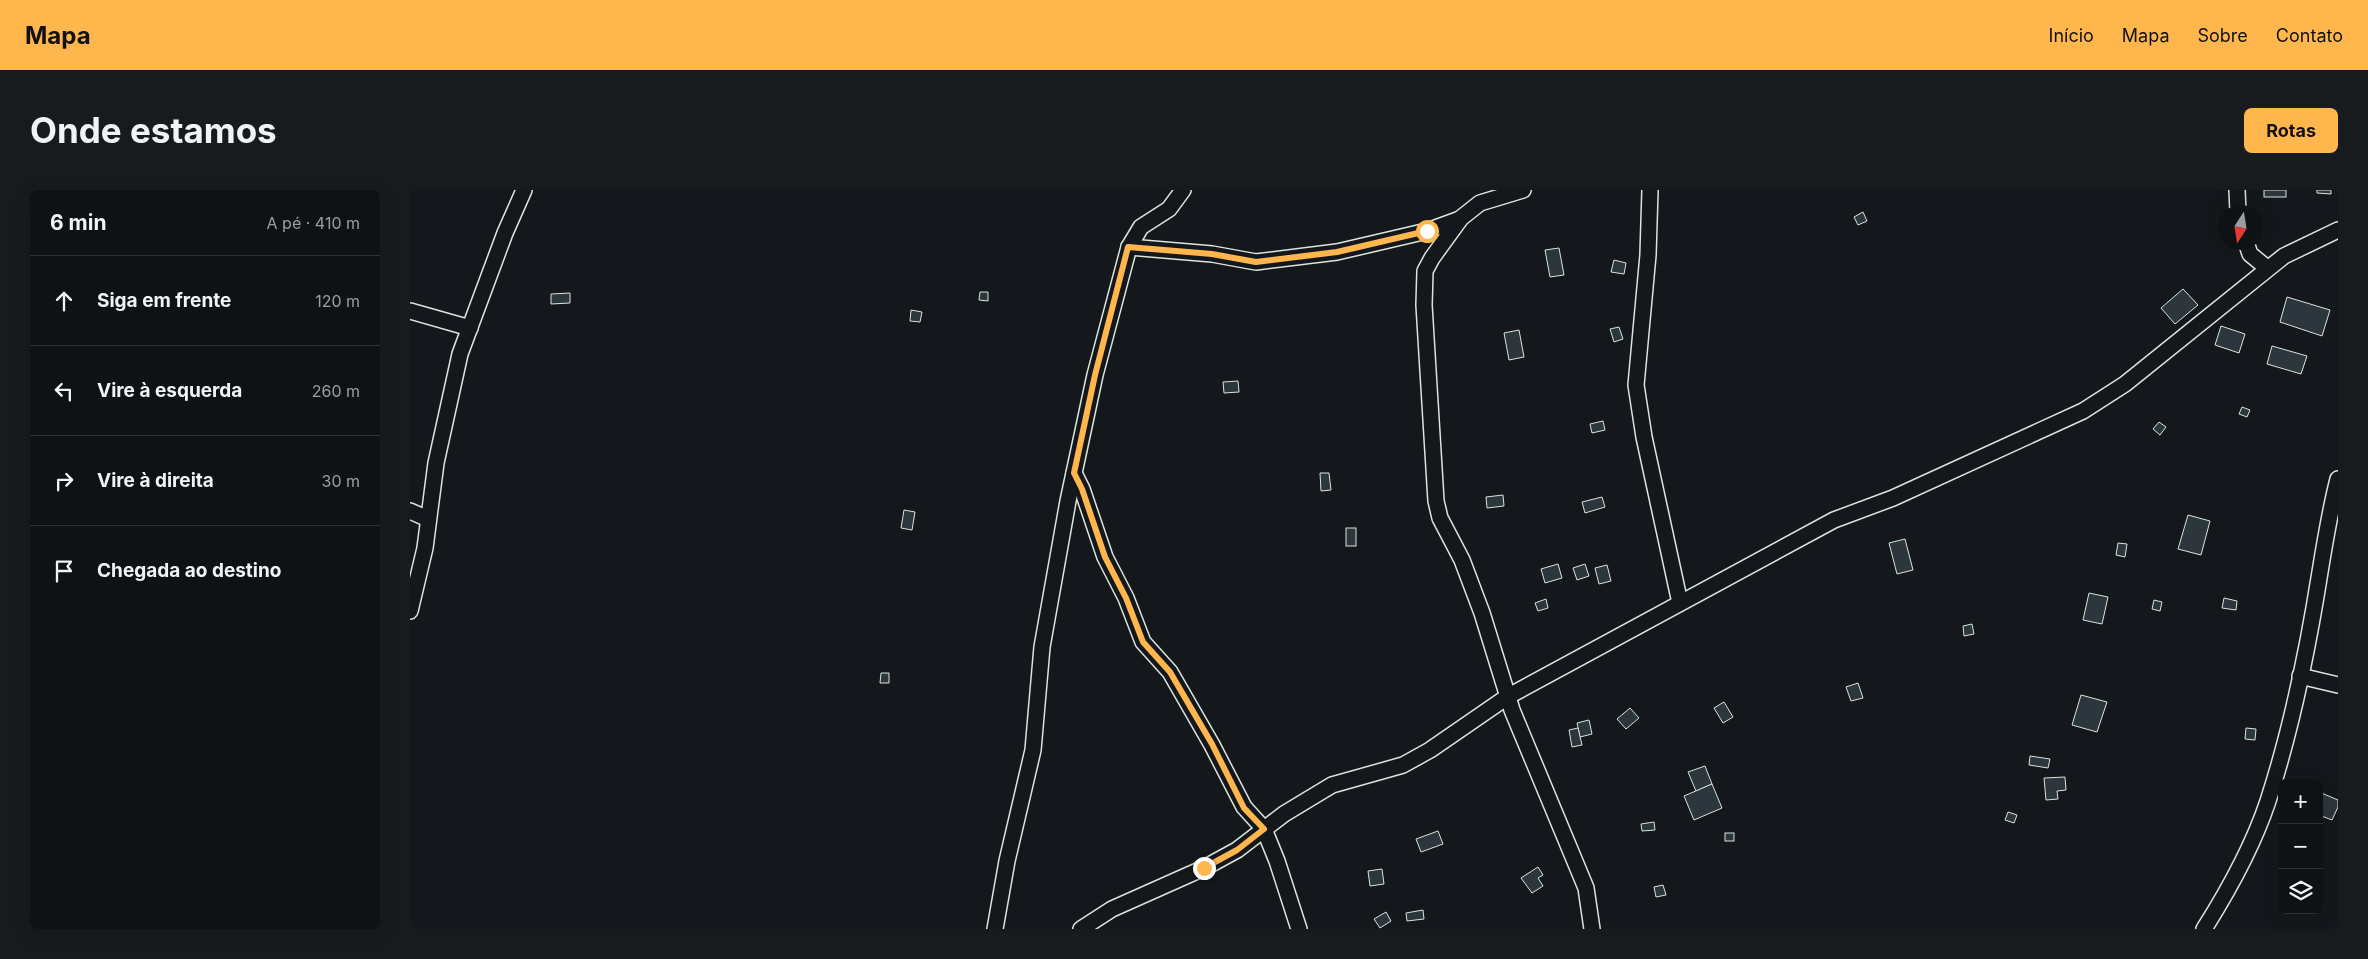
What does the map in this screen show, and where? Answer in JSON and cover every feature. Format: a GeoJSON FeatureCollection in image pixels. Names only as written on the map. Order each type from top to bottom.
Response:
{"type":"FeatureCollection","features":[{"type":"Feature","properties":{"kind":"street"},"geometry":{"type":"LineString","coordinates":[[410,611],[425,548],[436,463],[460,354],[505,233],[524,190]]}},
{"type":"Feature","properties":{"kind":"street"},"geometry":{"type":"LineString","coordinates":[[995,929],[1007,861],[1034,750],[1042,647],[1074,473],[1095,375],[1128,247],[1141,227],[1169,209],[1183,190]]}},
{"type":"Feature","properties":{"kind":"street"},"geometry":{"type":"LineString","coordinates":[[1523,190],[1480,203],[1461,218],[1432,258],[1425,271],[1424,283],[1436,501],[1440,518],[1462,560],[1482,613],[1508,697],[1586,888],[1592,929]]}},
{"type":"Feature","properties":{"kind":"street"},"geometry":{"type":"LineString","coordinates":[[1650,190],[1647,264],[1636,385],[1644,437],[1680,602]]}},
{"type":"Feature","properties":{"kind":"street"},"geometry":{"type":"LineString","coordinates":[[2237,190],[2238,205]]}},
{"type":"Feature","properties":{"kind":"street"},"geometry":{"type":"LineString","coordinates":[[1128,247],[1212,254],[1256,262],[1337,252],[1427,231],[1461,218]]}},
{"type":"Feature","properties":{"kind":"street"},"geometry":{"type":"LineString","coordinates":[[1081,929],[1112,909],[1212,864],[1237,850],[1305,799],[1332,785],[1403,765],[1430,750],[1508,697],[1680,602],[1797,542],[1834,520],[1893,498],[2083,411],[2125,384],[2267,268],[2284,256],[2338,230]]}},
{"type":"Feature","properties":{"kind":"street"},"geometry":{"type":"LineString","coordinates":[[2249,250],[2250,254],[2267,268]]}},
{"type":"Feature","properties":{"kind":"street"},"geometry":{"type":"LineString","coordinates":[[410,311],[470,328]]}},
{"type":"Feature","properties":{"kind":"street"},"geometry":{"type":"LineString","coordinates":[[1074,473],[1082,489],[1105,557],[1126,598],[1143,642],[1170,672],[1212,744],[1244,808],[1264,829],[1277,861],[1299,929]]}},
{"type":"Feature","properties":{"kind":"street"},"geometry":{"type":"LineString","coordinates":[[2204,929],[2228,891],[2252,842],[2265,809],[2300,676],[2321,570],[2322,550],[2338,479]]}},
{"type":"Feature","properties":{"kind":"street"},"geometry":{"type":"LineString","coordinates":[[410,512],[428,519]]}},
{"type":"Feature","properties":{"kind":"street"},"geometry":{"type":"LineString","coordinates":[[2300,676],[2338,685]]}},
{"type":"Feature","properties":{"kind":"building"},"geometry":{"type":"Polygon","coordinates":[[[2264,190],[2286,190],[2286,197],[2264,197],[2264,190]]]}},
{"type":"Feature","properties":{"kind":"building"},"geometry":{"type":"Polygon","coordinates":[[[2317,190],[2331,190],[2331,194],[2317,193],[2317,190]]]}},
{"type":"Feature","properties":{"kind":"building"},"geometry":{"type":"Polygon","coordinates":[[[1863,212],[1867,221],[1858,225],[1854,217],[1863,212]]]}},
{"type":"Feature","properties":{"kind":"building"},"geometry":{"type":"Polygon","coordinates":[[[1559,248],[1564,275],[1550,277],[1545,250],[1559,248]]]}},
{"type":"Feature","properties":{"kind":"building"},"geometry":{"type":"Polygon","coordinates":[[[1614,260],[1626,263],[1624,274],[1611,272],[1614,260]]]}},
{"type":"Feature","properties":{"kind":"building"},"geometry":{"type":"Polygon","coordinates":[[[2183,289],[2198,305],[2175,324],[2161,308],[2183,289]]]}},
{"type":"Feature","properties":{"kind":"building"},"geometry":{"type":"Polygon","coordinates":[[[980,292],[988,292],[988,301],[979,300],[980,292]]]}},
{"type":"Feature","properties":{"kind":"building"},"geometry":{"type":"Polygon","coordinates":[[[570,293],[570,303],[551,304],[551,294],[570,293]]]}},
{"type":"Feature","properties":{"kind":"building"},"geometry":{"type":"Polygon","coordinates":[[[2287,297],[2330,310],[2322,336],[2280,322],[2287,297]]]}},
{"type":"Feature","properties":{"kind":"building"},"geometry":{"type":"Polygon","coordinates":[[[911,310],[922,312],[920,322],[910,321],[911,310]]]}},
{"type":"Feature","properties":{"kind":"building"},"geometry":{"type":"Polygon","coordinates":[[[2221,326],[2245,334],[2239,353],[2215,345],[2221,326]]]}},
{"type":"Feature","properties":{"kind":"building"},"geometry":{"type":"Polygon","coordinates":[[[1619,327],[1623,339],[1614,342],[1610,329],[1619,327]]]}},
{"type":"Feature","properties":{"kind":"building"},"geometry":{"type":"Polygon","coordinates":[[[1519,330],[1524,357],[1509,360],[1504,333],[1519,330]]]}},
{"type":"Feature","properties":{"kind":"building"},"geometry":{"type":"Polygon","coordinates":[[[2272,346],[2307,356],[2301,374],[2267,364],[2272,346]]]}},
{"type":"Feature","properties":{"kind":"building"},"geometry":{"type":"Polygon","coordinates":[[[1238,381],[1239,392],[1224,393],[1223,382],[1238,381]]]}},
{"type":"Feature","properties":{"kind":"building"},"geometry":{"type":"Polygon","coordinates":[[[2242,407],[2250,410],[2247,417],[2239,414],[2242,407]]]}},
{"type":"Feature","properties":{"kind":"building"},"geometry":{"type":"Polygon","coordinates":[[[1603,421],[1605,430],[1592,433],[1590,424],[1603,421]]]}},
{"type":"Feature","properties":{"kind":"building"},"geometry":{"type":"Polygon","coordinates":[[[2159,422],[2166,427],[2160,435],[2153,429],[2159,422]]]}},
{"type":"Feature","properties":{"kind":"building"},"geometry":{"type":"Polygon","coordinates":[[[1320,473],[1329,473],[1331,490],[1321,491],[1320,473]]]}},
{"type":"Feature","properties":{"kind":"building"},"geometry":{"type":"Polygon","coordinates":[[[1503,495],[1504,506],[1487,508],[1486,497],[1503,495]]]}},
{"type":"Feature","properties":{"kind":"building"},"geometry":{"type":"Polygon","coordinates":[[[1602,497],[1605,507],[1585,513],[1582,502],[1602,497]]]}},
{"type":"Feature","properties":{"kind":"building"},"geometry":{"type":"Polygon","coordinates":[[[904,510],[915,512],[912,530],[901,528],[904,510]]]}},
{"type":"Feature","properties":{"kind":"building"},"geometry":{"type":"Polygon","coordinates":[[[2188,515],[2210,521],[2201,555],[2178,549],[2188,515]]]}},
{"type":"Feature","properties":{"kind":"building"},"geometry":{"type":"Polygon","coordinates":[[[1346,528],[1356,528],[1356,546],[1346,546],[1346,528]]]}},
{"type":"Feature","properties":{"kind":"building"},"geometry":{"type":"Polygon","coordinates":[[[1905,539],[1913,570],[1897,574],[1889,543],[1905,539]]]}},
{"type":"Feature","properties":{"kind":"building"},"geometry":{"type":"Polygon","coordinates":[[[2118,543],[2127,544],[2125,557],[2116,555],[2118,543]]]}},
{"type":"Feature","properties":{"kind":"building"},"geometry":{"type":"Polygon","coordinates":[[[1558,564],[1562,578],[1545,583],[1541,569],[1558,564]]]}},
{"type":"Feature","properties":{"kind":"building"},"geometry":{"type":"Polygon","coordinates":[[[1585,564],[1589,576],[1577,580],[1573,568],[1585,564]]]}},
{"type":"Feature","properties":{"kind":"building"},"geometry":{"type":"Polygon","coordinates":[[[1607,565],[1611,581],[1599,584],[1595,568],[1607,565]]]}},
{"type":"Feature","properties":{"kind":"building"},"geometry":{"type":"Polygon","coordinates":[[[2089,593],[2108,597],[2102,624],[2083,620],[2089,593]]]}},
{"type":"Feature","properties":{"kind":"building"},"geometry":{"type":"Polygon","coordinates":[[[2224,598],[2237,601],[2236,610],[2222,608],[2224,598]]]}},
{"type":"Feature","properties":{"kind":"building"},"geometry":{"type":"Polygon","coordinates":[[[1546,599],[1548,608],[1538,611],[1535,603],[1546,599]]]}},
{"type":"Feature","properties":{"kind":"building"},"geometry":{"type":"Polygon","coordinates":[[[2154,600],[2162,602],[2160,611],[2152,609],[2154,600]]]}},
{"type":"Feature","properties":{"kind":"building"},"geometry":{"type":"Polygon","coordinates":[[[1972,624],[1974,634],[1964,636],[1963,626],[1972,624]]]}},
{"type":"Feature","properties":{"kind":"building"},"geometry":{"type":"Polygon","coordinates":[[[881,673],[889,673],[889,683],[880,683],[881,673]]]}},
{"type":"Feature","properties":{"kind":"building"},"geometry":{"type":"Polygon","coordinates":[[[1858,683],[1863,698],[1851,701],[1846,687],[1858,683]]]}},
{"type":"Feature","properties":{"kind":"building"},"geometry":{"type":"Polygon","coordinates":[[[2081,695],[2107,702],[2097,732],[2072,725],[2081,695]]]}},
{"type":"Feature","properties":{"kind":"building"},"geometry":{"type":"Polygon","coordinates":[[[1724,702],[1733,717],[1723,723],[1714,708],[1724,702]]]}},
{"type":"Feature","properties":{"kind":"building"},"geometry":{"type":"Polygon","coordinates":[[[1630,708],[1639,718],[1626,729],[1617,719],[1630,708]]]}},
{"type":"Feature","properties":{"kind":"building"},"geometry":{"type":"Polygon","coordinates":[[[1589,720],[1592,734],[1580,737],[1577,723],[1589,720]]]}},
{"type":"Feature","properties":{"kind":"building"},"geometry":{"type":"Polygon","coordinates":[[[1578,728],[1582,745],[1572,747],[1569,730],[1578,728]]]}},
{"type":"Feature","properties":{"kind":"building"},"geometry":{"type":"Polygon","coordinates":[[[2246,728],[2256,729],[2255,740],[2245,739],[2246,728]]]}},
{"type":"Feature","properties":{"kind":"building"},"geometry":{"type":"Polygon","coordinates":[[[2030,756],[2050,759],[2048,768],[2029,765],[2030,756]]]}},
{"type":"Feature","properties":{"kind":"building"},"geometry":{"type":"Polygon","coordinates":[[[1705,766],[1712,784],[1696,791],[1688,772],[1705,766]]]}},
{"type":"Feature","properties":{"kind":"building"},"geometry":{"type":"Polygon","coordinates":[[[2065,777],[2066,790],[2057,791],[2058,799],[2046,800],[2044,778],[2065,777]]]}},
{"type":"Feature","properties":{"kind":"building"},"geometry":{"type":"Polygon","coordinates":[[[1712,784],[1722,808],[1694,820],[1684,796],[1712,784]]]}},
{"type":"Feature","properties":{"kind":"building"},"geometry":{"type":"Polygon","coordinates":[[[2323,794],[2338,800],[2338,807],[2332,820],[2323,817],[2323,794]]]}},
{"type":"Feature","properties":{"kind":"building"},"geometry":{"type":"Polygon","coordinates":[[[2008,812],[2017,815],[2014,823],[2005,820],[2008,812]]]}},
{"type":"Feature","properties":{"kind":"building"},"geometry":{"type":"Polygon","coordinates":[[[1654,822],[1655,830],[1642,831],[1641,824],[1654,822]]]}},
{"type":"Feature","properties":{"kind":"building"},"geometry":{"type":"Polygon","coordinates":[[[1438,831],[1443,844],[1421,852],[1416,839],[1438,831]]]}},
{"type":"Feature","properties":{"kind":"building"},"geometry":{"type":"Polygon","coordinates":[[[1725,833],[1734,833],[1734,841],[1725,841],[1725,833]]]}},
{"type":"Feature","properties":{"kind":"building"},"geometry":{"type":"Polygon","coordinates":[[[1538,867],[1543,875],[1538,878],[1543,886],[1532,893],[1521,878],[1538,867]]]}},
{"type":"Feature","properties":{"kind":"building"},"geometry":{"type":"Polygon","coordinates":[[[1382,869],[1384,884],[1370,886],[1368,871],[1382,869]]]}},
{"type":"Feature","properties":{"kind":"building"},"geometry":{"type":"Polygon","coordinates":[[[1663,885],[1666,895],[1656,897],[1654,887],[1663,885]]]}},
{"type":"Feature","properties":{"kind":"building"},"geometry":{"type":"Polygon","coordinates":[[[1423,910],[1424,919],[1407,921],[1406,913],[1423,910]]]}},
{"type":"Feature","properties":{"kind":"building"},"geometry":{"type":"Polygon","coordinates":[[[1386,912],[1391,921],[1380,928],[1374,919],[1386,912]]]}},
{"type":"Feature","properties":{"kind":"route"},"geometry":{"type":"LineString","coordinates":[[1204,868],[1237,850],[1264,829],[1244,808],[1212,744],[1170,672],[1143,642],[1126,598],[1105,557],[1094,521],[1074,473],[1095,375],[1128,247],[1212,254],[1256,262],[1337,252],[1427,231]]}}]}
